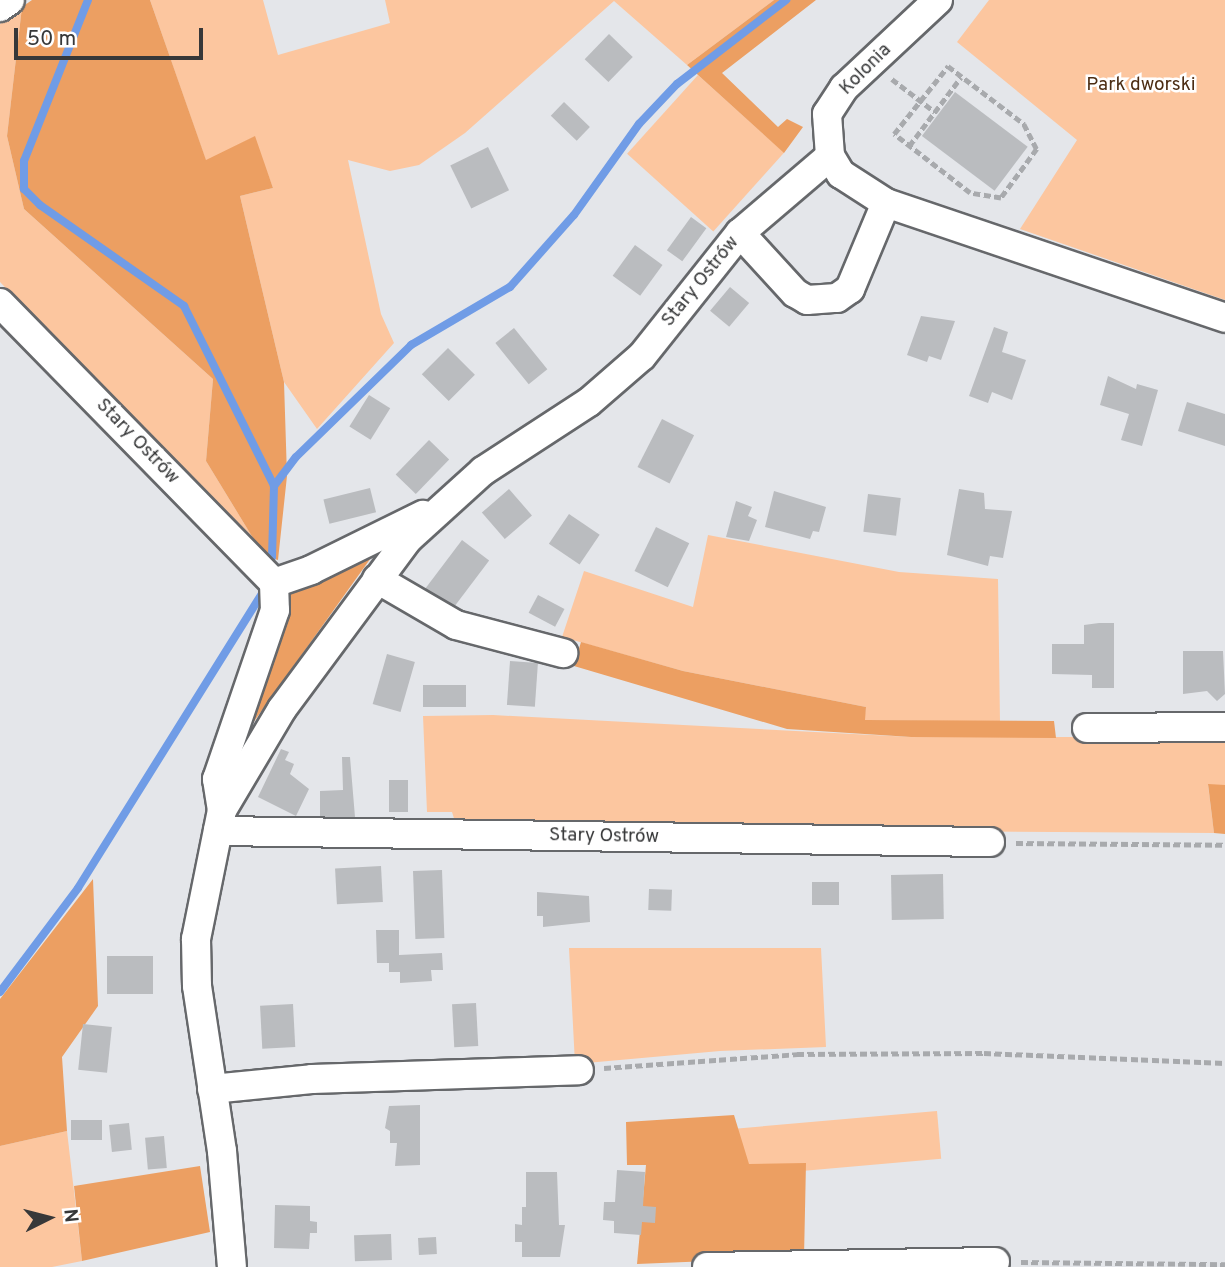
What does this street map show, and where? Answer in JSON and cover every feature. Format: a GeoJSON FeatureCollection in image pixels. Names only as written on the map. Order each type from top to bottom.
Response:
{"type":"FeatureCollection","features":[{"type":"Feature","properties":{"kind":"street"},"geometry":{"type":"LineString","coordinates":[[0,7],[10,0]]}},
{"type":"Feature","properties":{"kind":"street","name":"Kolonia"},"geometry":{"type":"LineString","coordinates":[[830,156],[827,114],[844,88],[938,0]]}},
{"type":"Feature","properties":{"kind":"street"},"geometry":{"type":"LineString","coordinates":[[830,156],[853,185],[886,203],[1225,318]]}},
{"type":"Feature","properties":{"kind":"street","name":"Stary Ostrów"},"geometry":{"type":"LineString","coordinates":[[830,156],[740,233],[642,356],[589,402],[483,471],[438,508],[377,579],[326,647],[220,820],[990,842]]}},
{"type":"Feature","properties":{"kind":"street"},"geometry":{"type":"LineString","coordinates":[[740,233],[795,293],[807,300],[837,298],[850,289],[886,203]]}},
{"type":"Feature","properties":{"kind":"street","name":"Stary Ostrów"},"geometry":{"type":"LineString","coordinates":[[0,303],[274,583],[311,570],[438,508]]}},
{"type":"Feature","properties":{"kind":"street"},"geometry":{"type":"LineString","coordinates":[[377,579],[456,625],[563,653]]}},
{"type":"Feature","properties":{"kind":"street"},"geometry":{"type":"LineString","coordinates":[[232,1267],[222,1151],[212,1090],[195,939],[220,820],[217,779],[275,610],[274,583]]}},
{"type":"Feature","properties":{"kind":"street"},"geometry":{"type":"LineString","coordinates":[[1087,728],[1225,727]]}},
{"type":"Feature","properties":{"kind":"street"},"geometry":{"type":"LineString","coordinates":[[212,1090],[312,1079],[579,1069]]}},
{"type":"Feature","properties":{"kind":"street"},"geometry":{"type":"LineString","coordinates":[[707,1267],[995,1262]]}},
{"type":"Feature","properties":{"kind":"path"},"geometry":{"type":"LineString","coordinates":[[948,66],[961,76],[1024,124],[1037,149],[1002,198],[970,193],[894,134],[948,66]]}},
{"type":"Feature","properties":{"kind":"path"},"geometry":{"type":"LineString","coordinates":[[886,74],[935,112]]}},
{"type":"Feature","properties":{"kind":"path"},"geometry":{"type":"LineString","coordinates":[[909,146],[961,76]]}},
{"type":"Feature","properties":{"kind":"path"},"geometry":{"type":"LineString","coordinates":[[990,842],[1225,845]]}},
{"type":"Feature","properties":{"kind":"path"},"geometry":{"type":"LineString","coordinates":[[579,1069],[797,1054],[984,1053],[1225,1063]]}},
{"type":"Feature","properties":{"kind":"path"},"geometry":{"type":"LineString","coordinates":[[995,1262],[1225,1264]]}},
{"type":"Feature","properties":{"kind":"green space"},"geometry":{"type":"Polygon","coordinates":[[[150,0],[263,0],[278,55],[390,23],[385,0],[774,0],[687,65],[614,1],[465,133],[419,165],[390,171],[348,160],[381,314],[394,343],[317,429],[284,382],[240,196],[273,188],[254,137],[206,161],[150,0]]]}},
{"type":"Feature","properties":{"kind":"green space","name":"Park dworski"},"geometry":{"type":"Polygon","coordinates":[[[989,0],[1225,0],[1225,300],[1020,229],[1077,140],[957,42],[989,0]]]}},
{"type":"Feature","properties":{"kind":"green space"},"geometry":{"type":"Polygon","coordinates":[[[22,7],[7,136],[24,209],[213,379],[206,461],[264,556],[0,282],[0,24],[22,7]]]}},
{"type":"Feature","properties":{"kind":"green space"},"geometry":{"type":"Polygon","coordinates":[[[698,75],[784,153],[713,231],[627,154],[698,75]]]}},
{"type":"Feature","properties":{"kind":"green space"},"geometry":{"type":"Polygon","coordinates":[[[708,535],[899,572],[998,579],[1000,722],[864,720],[866,707],[683,671],[562,637],[584,571],[693,607],[708,535]]]}},
{"type":"Feature","properties":{"kind":"green space"},"geometry":{"type":"Polygon","coordinates":[[[493,715],[911,737],[1225,737],[1225,785],[1208,785],[1214,833],[457,828],[452,812],[427,812],[423,716],[493,715]]]}},
{"type":"Feature","properties":{"kind":"green space"},"geometry":{"type":"Polygon","coordinates":[[[569,948],[821,948],[826,1047],[720,1051],[575,1064],[569,948]]]}},
{"type":"Feature","properties":{"kind":"green space"},"geometry":{"type":"Polygon","coordinates":[[[937,1111],[941,1159],[739,1177],[735,1129],[937,1111]]]}},
{"type":"Feature","properties":{"kind":"green space"},"geometry":{"type":"Polygon","coordinates":[[[67,1131],[82,1261],[52,1267],[0,1267],[0,1146],[67,1131]]]}},
{"type":"Feature","properties":{"kind":"shaded area"},"geometry":{"type":"Polygon","coordinates":[[[32,0],[150,0],[206,160],[255,136],[273,188],[240,196],[284,382],[287,476],[278,560],[264,556],[206,461],[213,379],[24,209],[7,136],[22,7],[32,0]]]}},
{"type":"Feature","properties":{"kind":"shaded area"},"geometry":{"type":"Polygon","coordinates":[[[774,0],[816,0],[722,73],[778,127],[787,119],[803,127],[784,153],[687,65],[774,0]]]}},
{"type":"Feature","properties":{"kind":"shaded area"},"geometry":{"type":"Polygon","coordinates":[[[378,548],[243,737],[291,587],[378,548]]]}},
{"type":"Feature","properties":{"kind":"shaded area"},"geometry":{"type":"Polygon","coordinates":[[[581,642],[683,671],[866,707],[865,720],[1054,721],[1056,738],[911,737],[787,729],[574,666],[581,642]]]}},
{"type":"Feature","properties":{"kind":"shaded area"},"geometry":{"type":"Polygon","coordinates":[[[1208,784],[1225,785],[1225,834],[1214,833],[1208,784]]]}},
{"type":"Feature","properties":{"kind":"shaded area"},"geometry":{"type":"Polygon","coordinates":[[[93,879],[98,1006],[62,1057],[67,1131],[0,1146],[0,999],[93,879]]]}},
{"type":"Feature","properties":{"kind":"shaded area"},"geometry":{"type":"Polygon","coordinates":[[[734,1115],[749,1164],[806,1163],[804,1257],[637,1264],[646,1165],[627,1165],[626,1122],[734,1115]]]}},
{"type":"Feature","properties":{"kind":"shaded area"},"geometry":{"type":"Polygon","coordinates":[[[200,1166],[210,1232],[82,1261],[74,1186],[200,1166]]]}},
{"type":"Feature","properties":{"kind":"building"},"geometry":{"type":"Polygon","coordinates":[[[609,34],[633,57],[608,82],[585,59],[609,34]]]}},
{"type":"Feature","properties":{"kind":"building"},"geometry":{"type":"Polygon","coordinates":[[[955,92],[1028,147],[995,191],[922,136],[955,92]]]}},
{"type":"Feature","properties":{"kind":"building"},"geometry":{"type":"Polygon","coordinates":[[[564,102],[590,127],[577,141],[551,116],[564,102]]]}},
{"type":"Feature","properties":{"kind":"building"},"geometry":{"type":"Polygon","coordinates":[[[488,147],[509,190],[471,209],[450,165],[488,147]]]}},
{"type":"Feature","properties":{"kind":"building"},"geometry":{"type":"Polygon","coordinates":[[[691,217],[706,228],[682,261],[667,250],[691,217]]]}},
{"type":"Feature","properties":{"kind":"building"},"geometry":{"type":"Polygon","coordinates":[[[635,245],[663,265],[640,296],[613,276],[635,245]]]}},
{"type":"Feature","properties":{"kind":"building"},"geometry":{"type":"Polygon","coordinates":[[[730,287],[749,303],[729,327],[710,311],[730,287]]]}},
{"type":"Feature","properties":{"kind":"building"},"geometry":{"type":"Polygon","coordinates":[[[921,316],[955,321],[941,360],[929,356],[927,362],[907,355],[921,316]]]}},
{"type":"Feature","properties":{"kind":"building"},"geometry":{"type":"Polygon","coordinates":[[[994,327],[1008,332],[1002,352],[1026,360],[1012,400],[992,392],[988,403],[969,396],[994,327]]]}},
{"type":"Feature","properties":{"kind":"building"},"geometry":{"type":"Polygon","coordinates":[[[514,328],[547,369],[529,384],[495,343],[514,328]]]}},
{"type":"Feature","properties":{"kind":"building"},"geometry":{"type":"Polygon","coordinates":[[[448,348],[475,375],[449,401],[422,374],[448,348]]]}},
{"type":"Feature","properties":{"kind":"building"},"geometry":{"type":"Polygon","coordinates":[[[1108,376],[1136,389],[1137,384],[1158,390],[1142,446],[1121,440],[1129,414],[1100,405],[1108,376]]]}},
{"type":"Feature","properties":{"kind":"building"},"geometry":{"type":"Polygon","coordinates":[[[369,395],[390,408],[371,440],[349,426],[369,395]]]}},
{"type":"Feature","properties":{"kind":"building"},"geometry":{"type":"Polygon","coordinates":[[[1187,402],[1225,414],[1225,446],[1178,431],[1187,402]]]}},
{"type":"Feature","properties":{"kind":"building"},"geometry":{"type":"Polygon","coordinates":[[[662,419],[694,435],[670,483],[637,467],[662,419]]]}},
{"type":"Feature","properties":{"kind":"building"},"geometry":{"type":"Polygon","coordinates":[[[429,440],[449,459],[416,494],[396,475],[429,440]]]}},
{"type":"Feature","properties":{"kind":"building"},"geometry":{"type":"Polygon","coordinates":[[[370,488],[376,512],[329,524],[323,500],[370,488]]]}},
{"type":"Feature","properties":{"kind":"building"},"geometry":{"type":"Polygon","coordinates":[[[509,489],[532,515],[505,539],[482,513],[509,489]]]}},
{"type":"Feature","properties":{"kind":"building"},"geometry":{"type":"Polygon","coordinates":[[[959,489],[984,493],[985,509],[1012,511],[1003,558],[990,556],[988,566],[947,555],[959,489]]]}},
{"type":"Feature","properties":{"kind":"building"},"geometry":{"type":"Polygon","coordinates":[[[774,491],[826,507],[819,532],[813,531],[810,539],[765,527],[774,491]]]}},
{"type":"Feature","properties":{"kind":"building"},"geometry":{"type":"Polygon","coordinates":[[[868,494],[901,498],[896,536],[863,532],[868,494]]]}},
{"type":"Feature","properties":{"kind":"building"},"geometry":{"type":"Polygon","coordinates":[[[736,501],[752,507],[748,516],[757,520],[749,541],[726,537],[736,501]]]}},
{"type":"Feature","properties":{"kind":"building"},"geometry":{"type":"Polygon","coordinates":[[[569,514],[600,535],[580,565],[549,544],[569,514]]]}},
{"type":"Feature","properties":{"kind":"building"},"geometry":{"type":"Polygon","coordinates":[[[656,527],[689,543],[668,587],[635,571],[656,527]]]}},
{"type":"Feature","properties":{"kind":"building"},"geometry":{"type":"Polygon","coordinates":[[[462,540],[489,560],[451,612],[423,591],[462,540]]]}},
{"type":"Feature","properties":{"kind":"building"},"geometry":{"type":"Polygon","coordinates":[[[538,595],[564,609],[555,627],[529,613],[538,595]]]}},
{"type":"Feature","properties":{"kind":"building"},"geometry":{"type":"Polygon","coordinates":[[[1114,623],[1114,688],[1092,688],[1092,675],[1052,674],[1052,644],[1084,644],[1084,625],[1114,623]]]}},
{"type":"Feature","properties":{"kind":"building"},"geometry":{"type":"Polygon","coordinates":[[[1183,651],[1223,651],[1225,694],[1217,701],[1207,691],[1183,694],[1183,651]]]}},
{"type":"Feature","properties":{"kind":"building"},"geometry":{"type":"Polygon","coordinates":[[[387,654],[415,662],[401,712],[373,704],[387,654]]]}},
{"type":"Feature","properties":{"kind":"building"},"geometry":{"type":"Polygon","coordinates":[[[510,661],[538,663],[535,707],[507,705],[510,661]]]}},
{"type":"Feature","properties":{"kind":"building"},"geometry":{"type":"Polygon","coordinates":[[[423,685],[466,685],[466,707],[423,707],[423,685]]]}},
{"type":"Feature","properties":{"kind":"building"},"geometry":{"type":"Polygon","coordinates":[[[281,749],[289,752],[285,760],[294,764],[290,774],[309,789],[296,816],[258,797],[281,749]]]}},
{"type":"Feature","properties":{"kind":"building"},"geometry":{"type":"Polygon","coordinates":[[[342,757],[350,757],[355,817],[320,822],[320,791],[343,790],[342,757]]]}},
{"type":"Feature","properties":{"kind":"building"},"geometry":{"type":"Polygon","coordinates":[[[389,780],[408,780],[408,812],[389,812],[389,780]]]}},
{"type":"Feature","properties":{"kind":"building"},"geometry":{"type":"Polygon","coordinates":[[[381,866],[383,902],[337,904],[335,868],[381,866]]]}},
{"type":"Feature","properties":{"kind":"building"},"geometry":{"type":"Polygon","coordinates":[[[442,870],[444,938],[415,939],[413,871],[442,870]]]}},
{"type":"Feature","properties":{"kind":"building"},"geometry":{"type":"Polygon","coordinates":[[[943,874],[944,919],[892,920],[891,875],[943,874]]]}},
{"type":"Feature","properties":{"kind":"building"},"geometry":{"type":"Polygon","coordinates":[[[812,882],[839,882],[839,905],[812,905],[812,882]]]}},
{"type":"Feature","properties":{"kind":"building"},"geometry":{"type":"Polygon","coordinates":[[[649,889],[672,890],[671,911],[648,910],[649,889]]]}},
{"type":"Feature","properties":{"kind":"building"},"geometry":{"type":"Polygon","coordinates":[[[537,892],[589,896],[590,922],[543,927],[543,916],[537,916],[537,892]]]}},
{"type":"Feature","properties":{"kind":"building"},"geometry":{"type":"Polygon","coordinates":[[[376,930],[399,930],[399,955],[442,953],[443,970],[431,970],[432,981],[400,983],[400,972],[389,972],[389,963],[377,963],[376,930]]]}},
{"type":"Feature","properties":{"kind":"building"},"geometry":{"type":"Polygon","coordinates":[[[107,956],[153,956],[153,994],[107,994],[107,956]]]}},
{"type":"Feature","properties":{"kind":"building"},"geometry":{"type":"Polygon","coordinates":[[[476,1003],[478,1046],[454,1047],[452,1004],[476,1003]]]}},
{"type":"Feature","properties":{"kind":"building"},"geometry":{"type":"Polygon","coordinates":[[[293,1004],[295,1047],[262,1049],[260,1006],[293,1004]]]}},
{"type":"Feature","properties":{"kind":"building"},"geometry":{"type":"Polygon","coordinates":[[[83,1024],[112,1027],[107,1073],[78,1070],[83,1024]]]}},
{"type":"Feature","properties":{"kind":"building"},"geometry":{"type":"Polygon","coordinates":[[[420,1105],[420,1165],[395,1166],[397,1143],[390,1143],[390,1131],[385,1128],[389,1106],[420,1105]]]}},
{"type":"Feature","properties":{"kind":"building"},"geometry":{"type":"Polygon","coordinates":[[[71,1120],[102,1120],[102,1140],[71,1140],[71,1120]]]}},
{"type":"Feature","properties":{"kind":"building"},"geometry":{"type":"Polygon","coordinates":[[[129,1123],[132,1150],[112,1152],[109,1125],[129,1123]]]}},
{"type":"Feature","properties":{"kind":"building"},"geometry":{"type":"Polygon","coordinates":[[[164,1136],[167,1168],[148,1170],[145,1138],[164,1136]]]}},
{"type":"Feature","properties":{"kind":"building"},"geometry":{"type":"Polygon","coordinates":[[[617,1170],[645,1172],[643,1206],[656,1207],[655,1223],[642,1222],[641,1235],[614,1233],[614,1221],[603,1220],[604,1202],[615,1202],[617,1170]]]}},
{"type":"Feature","properties":{"kind":"building"},"geometry":{"type":"Polygon","coordinates":[[[526,1172],[557,1172],[559,1225],[565,1225],[560,1257],[522,1257],[522,1242],[515,1242],[515,1224],[522,1225],[522,1207],[526,1207],[526,1172]]]}},
{"type":"Feature","properties":{"kind":"building"},"geometry":{"type":"Polygon","coordinates":[[[275,1205],[310,1206],[310,1221],[317,1222],[317,1233],[310,1233],[309,1249],[274,1248],[275,1205]]]}},
{"type":"Feature","properties":{"kind":"building"},"geometry":{"type":"Polygon","coordinates":[[[391,1234],[392,1260],[355,1261],[354,1235],[391,1234]]]}},
{"type":"Feature","properties":{"kind":"building"},"geometry":{"type":"Polygon","coordinates":[[[436,1237],[437,1254],[419,1255],[418,1238],[436,1237]]]}},
{"type":"Feature","properties":{"kind":"waterway"},"geometry":{"type":"LineString","coordinates":[[88,0],[24,161],[24,189],[40,205],[184,306],[274,486],[272,557]]}},
{"type":"Feature","properties":{"kind":"waterway"},"geometry":{"type":"LineString","coordinates":[[274,486],[296,457],[411,345],[510,287],[574,215],[639,124],[677,84],[786,0]]}},
{"type":"Feature","properties":{"kind":"waterway"},"geometry":{"type":"LineString","coordinates":[[0,992],[78,888],[264,590]]}}]}
